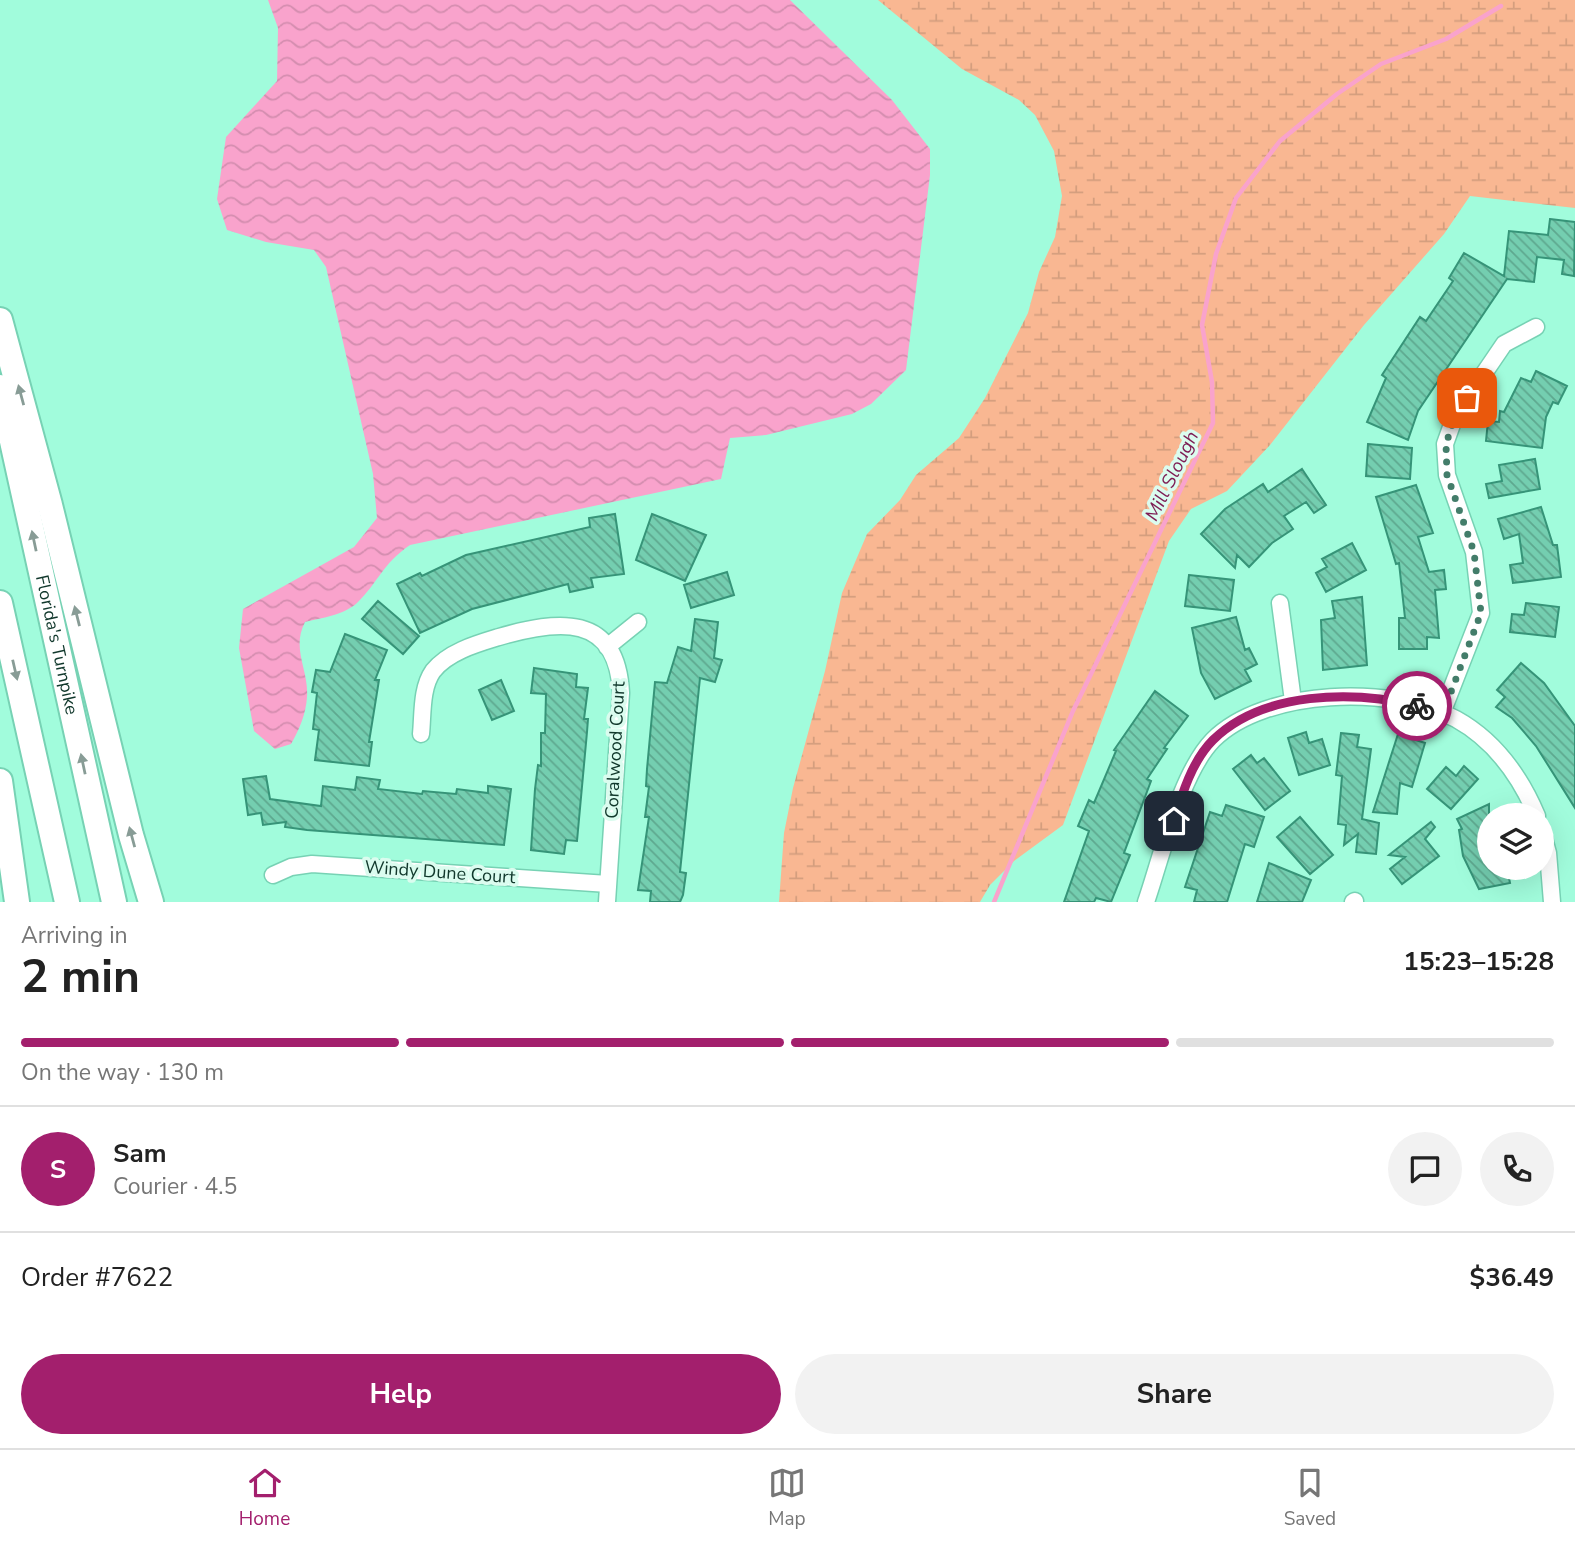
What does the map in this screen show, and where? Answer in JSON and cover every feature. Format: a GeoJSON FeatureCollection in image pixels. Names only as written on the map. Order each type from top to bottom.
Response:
{"type":"FeatureCollection","features":[{"type":"Feature","properties":{"kind":"highway"},"geometry":{"type":"LineString","coordinates":[[0,320],[50,505],[131,835],[151,902]]}},
{"type":"Feature","properties":{"kind":"highway","name":"Florida's Turnpike"},"geometry":{"type":"LineString","coordinates":[[0,387],[114,902]]}},
{"type":"Feature","properties":{"kind":"highway"},"geometry":{"type":"LineString","coordinates":[[0,603],[67,902]]}},
{"type":"Feature","properties":{"kind":"highway"},"geometry":{"type":"LineString","coordinates":[[0,781],[17,902]]}},
{"type":"Feature","properties":{"kind":"street"},"geometry":{"type":"LineString","coordinates":[[1443,713],[1481,613],[1474,552],[1447,475],[1446,444],[1455,416],[1504,344],[1536,327]]}},
{"type":"Feature","properties":{"kind":"street"},"geometry":{"type":"LineString","coordinates":[[1280,603],[1293,701]]}},
{"type":"Feature","properties":{"kind":"street"},"geometry":{"type":"LineString","coordinates":[[421,734],[429,678],[440,664],[458,652],[484,641],[552,624],[582,629],[607,647],[638,622]]}},
{"type":"Feature","properties":{"kind":"street","name":"Coralwood Court"},"geometry":{"type":"LineString","coordinates":[[607,647],[616,662],[621,693],[607,902]]}},
{"type":"Feature","properties":{"kind":"street"},"geometry":{"type":"LineString","coordinates":[[1146,902],[1185,785],[1212,741],[1244,716],[1293,701],[1343,697],[1395,701],[1443,713],[1481,737],[1503,759],[1523,786],[1531,803]]}},
{"type":"Feature","properties":{"kind":"street","name":"Windy Dune Court"},"geometry":{"type":"LineString","coordinates":[[274,875],[291,867],[313,864],[608,884]]}},
{"type":"Feature","properties":{"kind":"street"},"geometry":{"type":"LineString","coordinates":[[1550,880],[1552,902]]}},
{"type":"Feature","properties":{"kind":"green space","name":"Mill Slough"},"geometry":{"type":"Polygon","coordinates":[[[878,0],[1575,0],[1575,208],[1470,196],[1444,234],[1364,325],[1270,445],[1227,491],[1191,509],[1169,541],[1063,825],[1014,861],[990,885],[980,902],[779,902],[784,833],[793,788],[825,671],[842,593],[867,534],[900,500],[916,475],[959,438],[985,398],[1028,313],[1039,272],[1055,237],[1062,196],[1054,151],[1035,115],[1019,100],[962,69],[878,0]]]}},
{"type":"Feature","properties":{"kind":"water"},"geometry":{"type":"Polygon","coordinates":[[[268,0],[790,0],[892,100],[930,149],[930,175],[906,370],[871,404],[852,414],[766,435],[730,438],[721,479],[410,545],[386,566],[364,596],[352,607],[332,616],[305,622],[301,632],[300,650],[307,687],[305,710],[291,744],[275,749],[254,731],[239,648],[243,609],[354,547],[377,518],[373,474],[326,267],[314,250],[266,242],[227,230],[217,199],[226,137],[277,81],[278,28],[268,0]]]}},
{"type":"Feature","properties":{"kind":"building"},"geometry":{"type":"Polygon","coordinates":[[[1550,219],[1575,222],[1574,276],[1562,274],[1564,260],[1537,257],[1534,282],[1507,279],[1418,411],[1408,440],[1367,422],[1386,378],[1382,375],[1420,317],[1426,321],[1453,281],[1449,278],[1464,253],[1504,276],[1509,231],[1548,235],[1550,219]]]}},
{"type":"Feature","properties":{"kind":"building"},"geometry":{"type":"Polygon","coordinates":[[[1536,371],[1567,386],[1558,404],[1553,402],[1546,417],[1542,448],[1486,441],[1488,421],[1499,422],[1500,411],[1504,412],[1521,378],[1531,382],[1536,371]]]}},
{"type":"Feature","properties":{"kind":"building"},"geometry":{"type":"Polygon","coordinates":[[[1368,444],[1412,448],[1410,479],[1366,476],[1368,444]]]}},
{"type":"Feature","properties":{"kind":"building"},"geometry":{"type":"Polygon","coordinates":[[[1535,459],[1540,489],[1489,498],[1486,484],[1502,481],[1499,465],[1535,459]]]}},
{"type":"Feature","properties":{"kind":"building"},"geometry":{"type":"Polygon","coordinates":[[[1302,469],[1326,505],[1314,513],[1306,502],[1284,516],[1293,529],[1272,543],[1249,567],[1237,555],[1235,568],[1201,534],[1225,509],[1263,484],[1268,492],[1302,469]]]}},
{"type":"Feature","properties":{"kind":"building"},"geometry":{"type":"Polygon","coordinates":[[[1416,485],[1433,533],[1418,537],[1429,572],[1444,570],[1446,589],[1435,590],[1439,638],[1427,637],[1427,649],[1399,649],[1399,618],[1405,618],[1399,563],[1396,564],[1376,497],[1416,485]]]}},
{"type":"Feature","properties":{"kind":"building"},"geometry":{"type":"Polygon","coordinates":[[[1541,507],[1553,545],[1557,545],[1561,577],[1513,583],[1510,565],[1523,563],[1519,534],[1504,539],[1498,519],[1541,507]]]}},
{"type":"Feature","properties":{"kind":"building"},"geometry":{"type":"Polygon","coordinates":[[[615,514],[624,574],[591,578],[593,587],[570,592],[568,584],[472,609],[420,633],[397,584],[420,573],[422,576],[466,555],[590,527],[589,518],[615,514]]]}},
{"type":"Feature","properties":{"kind":"building"},"geometry":{"type":"Polygon","coordinates":[[[652,514],[706,535],[685,581],[636,560],[652,514]]]}},
{"type":"Feature","properties":{"kind":"building"},"geometry":{"type":"Polygon","coordinates":[[[1352,543],[1366,570],[1326,592],[1316,573],[1327,567],[1322,559],[1352,543]]]}},
{"type":"Feature","properties":{"kind":"building"},"geometry":{"type":"Polygon","coordinates":[[[727,572],[734,595],[691,608],[684,585],[727,572]]]}},
{"type":"Feature","properties":{"kind":"building"},"geometry":{"type":"Polygon","coordinates":[[[1189,575],[1234,580],[1230,611],[1185,606],[1189,575]]]}},
{"type":"Feature","properties":{"kind":"building"},"geometry":{"type":"Polygon","coordinates":[[[1362,597],[1367,665],[1323,670],[1321,620],[1335,618],[1332,601],[1362,597]]]}},
{"type":"Feature","properties":{"kind":"building"},"geometry":{"type":"Polygon","coordinates":[[[378,601],[419,636],[403,654],[362,619],[378,601]]]}},
{"type":"Feature","properties":{"kind":"building"},"geometry":{"type":"Polygon","coordinates":[[[1526,603],[1559,607],[1555,637],[1510,632],[1512,614],[1524,615],[1526,603]]]}},
{"type":"Feature","properties":{"kind":"building"},"geometry":{"type":"Polygon","coordinates":[[[1236,617],[1245,650],[1249,648],[1257,664],[1245,670],[1251,681],[1215,699],[1201,673],[1192,628],[1236,617]]]}},
{"type":"Feature","properties":{"kind":"building"},"geometry":{"type":"Polygon","coordinates":[[[695,619],[718,622],[714,658],[722,660],[715,682],[700,678],[680,872],[686,873],[683,895],[680,902],[650,902],[651,891],[638,890],[649,817],[645,817],[649,787],[646,786],[655,682],[667,683],[678,647],[691,651],[695,619]]]}},
{"type":"Feature","properties":{"kind":"building"},"geometry":{"type":"Polygon","coordinates":[[[345,634],[387,650],[375,680],[379,680],[369,742],[372,742],[369,766],[315,760],[319,730],[313,729],[317,693],[312,692],[316,670],[330,672],[345,634]]]}},
{"type":"Feature","properties":{"kind":"building"},"geometry":{"type":"Polygon","coordinates":[[[1521,663],[1544,683],[1575,726],[1575,808],[1536,746],[1512,718],[1496,707],[1505,697],[1497,690],[1521,663]]]}},
{"type":"Feature","properties":{"kind":"building"},"geometry":{"type":"Polygon","coordinates":[[[534,668],[577,674],[576,687],[588,688],[584,719],[588,719],[577,841],[566,840],[564,854],[531,850],[535,789],[538,765],[541,766],[541,733],[545,733],[546,694],[531,693],[534,668]]]}},
{"type":"Feature","properties":{"kind":"building"},"geometry":{"type":"Polygon","coordinates":[[[501,680],[514,711],[492,720],[479,690],[501,680]]]}},
{"type":"Feature","properties":{"kind":"building"},"geometry":{"type":"Polygon","coordinates":[[[1155,691],[1188,716],[1164,748],[1167,749],[1147,779],[1151,781],[1124,853],[1130,855],[1111,902],[1096,898],[1094,902],[1064,902],[1089,831],[1078,826],[1089,800],[1094,803],[1116,751],[1114,750],[1155,691]]]}},
{"type":"Feature","properties":{"kind":"building"},"geometry":{"type":"Polygon","coordinates":[[[1306,732],[1309,743],[1322,739],[1330,765],[1299,775],[1288,738],[1306,732]]]}},
{"type":"Feature","properties":{"kind":"building"},"geometry":{"type":"Polygon","coordinates":[[[1341,733],[1359,735],[1357,747],[1371,749],[1362,819],[1379,823],[1376,854],[1356,852],[1358,834],[1344,845],[1346,825],[1338,824],[1342,776],[1336,775],[1341,733]]]}},
{"type":"Feature","properties":{"kind":"building"},"geometry":{"type":"Polygon","coordinates":[[[1398,734],[1425,743],[1412,787],[1400,783],[1397,814],[1373,812],[1398,734]]]}},
{"type":"Feature","properties":{"kind":"building"},"geometry":{"type":"Polygon","coordinates":[[[1251,755],[1257,763],[1264,758],[1290,791],[1265,810],[1233,769],[1251,755]]]}},
{"type":"Feature","properties":{"kind":"building"},"geometry":{"type":"Polygon","coordinates":[[[1464,766],[1478,779],[1451,809],[1427,789],[1446,767],[1456,776],[1464,766]]]}},
{"type":"Feature","properties":{"kind":"building"},"geometry":{"type":"Polygon","coordinates":[[[266,776],[270,799],[321,806],[323,786],[355,790],[357,777],[380,780],[378,789],[422,794],[423,791],[456,794],[457,789],[488,793],[488,786],[511,789],[504,845],[307,830],[285,827],[286,822],[263,825],[261,813],[248,815],[243,779],[266,776]]]}},
{"type":"Feature","properties":{"kind":"building"},"geometry":{"type":"Polygon","coordinates":[[[1226,805],[1264,817],[1254,847],[1245,844],[1227,902],[1194,902],[1197,890],[1185,887],[1210,812],[1222,816],[1226,805]]]}},
{"type":"Feature","properties":{"kind":"building"},"geometry":{"type":"Polygon","coordinates":[[[1477,810],[1477,880],[1509,880],[1510,883],[1479,889],[1463,856],[1459,830],[1462,829],[1457,819],[1477,810]]]}},
{"type":"Feature","properties":{"kind":"building"},"geometry":{"type":"Polygon","coordinates":[[[1300,817],[1333,855],[1310,874],[1277,837],[1300,817]]]}},
{"type":"Feature","properties":{"kind":"building"},"geometry":{"type":"Polygon","coordinates":[[[1431,822],[1435,827],[1425,839],[1439,856],[1402,884],[1390,869],[1405,857],[1389,855],[1431,822]]]}},
{"type":"Feature","properties":{"kind":"building"},"geometry":{"type":"Polygon","coordinates":[[[1269,863],[1311,880],[1302,902],[1257,902],[1269,863]]]}},
{"type":"Feature","properties":{"kind":"waterway","name":"Mill Slough"},"geometry":{"type":"LineString","coordinates":[[994,902],[1073,711],[1213,423],[1212,382],[1202,325],[1216,254],[1236,198],[1280,141],[1337,94],[1381,64],[1446,39],[1501,6]]}},
{"type":"Feature","properties":{"kind":"way so far"},"geometry":{"type":"LineString","coordinates":[[1417,706],[1443,713],[1481,613],[1474,552],[1447,475],[1446,444],[1455,416],[1467,398]]}},
{"type":"Feature","properties":{"kind":"route"},"geometry":{"type":"LineString","coordinates":[[1174,821],[1185,785],[1212,741],[1244,716],[1293,701],[1343,697],[1395,701],[1417,706]]}}]}
